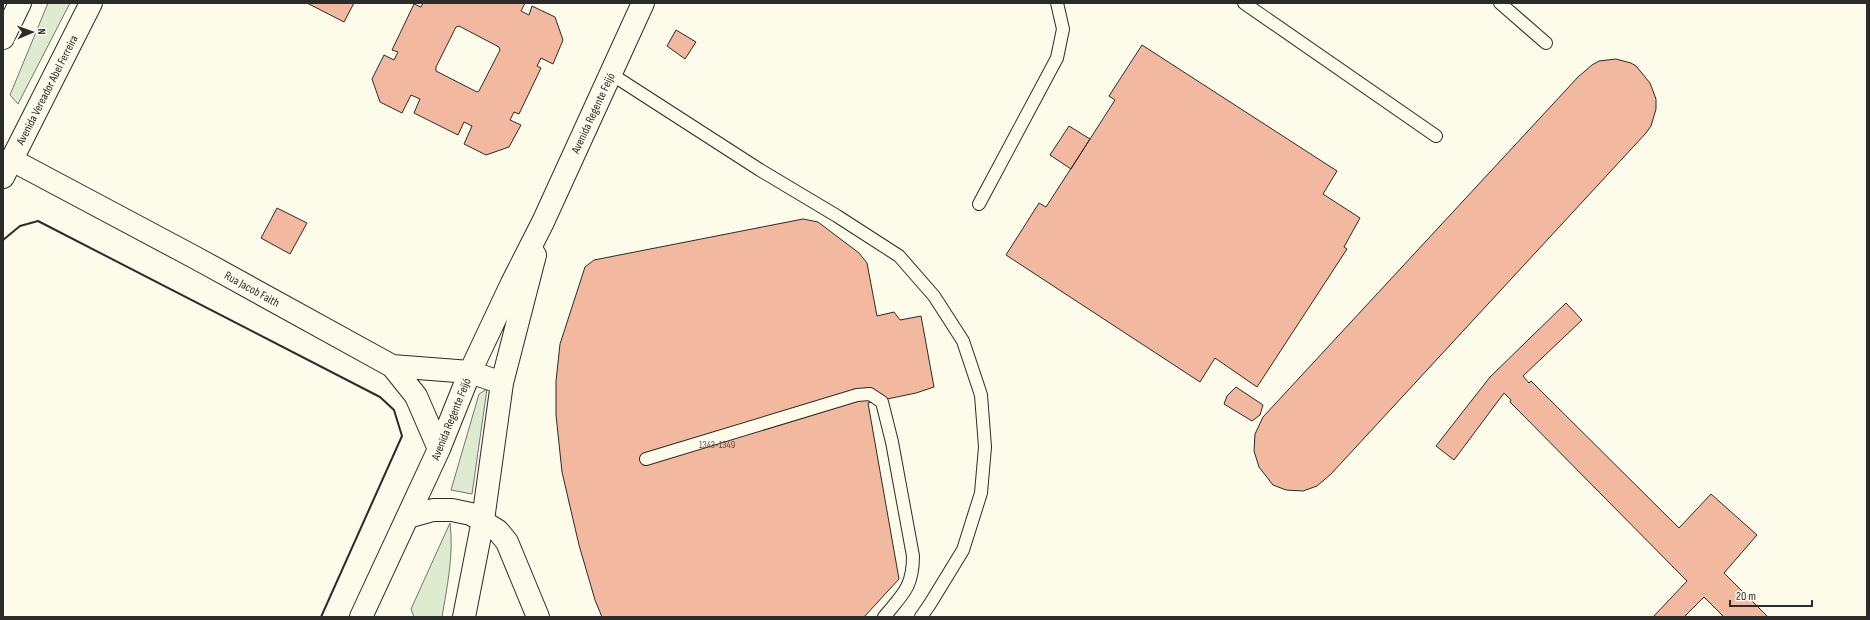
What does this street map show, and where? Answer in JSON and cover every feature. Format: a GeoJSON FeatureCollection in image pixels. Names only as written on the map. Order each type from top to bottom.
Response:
{"type":"FeatureCollection","features":[{"type":"Feature","properties":{"kind":"main road"},"geometry":{"type":"LineString","coordinates":[[3,38],[20,3]]}},
{"type":"Feature","properties":{"kind":"main road","name":"Avenida Vereador Abel Ferreira"},"geometry":{"type":"LineString","coordinates":[[6,163],[91,3]]}},
{"type":"Feature","properties":{"kind":"main road","name":"Avenida Regente Feijó"},"geometry":{"type":"LineString","coordinates":[[361,617],[375,584],[440,449],[470,372],[512,282],[543,222],[643,3]]}},
{"type":"Feature","properties":{"kind":"main road","name":"Rua Jacob Faith"},"geometry":{"type":"LineString","coordinates":[[6,163],[203,262],[392,366],[470,372],[502,383]]}},
{"type":"Feature","properties":{"kind":"main road","name":"Avenida Regente Feijó"},"geometry":{"type":"LineString","coordinates":[[464,617],[483,520],[502,383],[525,300],[543,222]]}},
{"type":"Feature","properties":{"kind":"main road"},"geometry":{"type":"LineString","coordinates":[[392,366],[416,396],[440,449]]}},
{"type":"Feature","properties":{"kind":"main road"},"geometry":{"type":"LineString","coordinates":[[408,517],[433,510],[452,510],[471,514],[498,530],[506,542],[538,617]]}},
{"type":"Feature","properties":{"kind":"main road"},"geometry":{"type":"LineString","coordinates":[[375,584],[379,617]]}},
{"type":"Feature","properties":{"kind":"lane"},"geometry":{"type":"LineString","coordinates":[[979,204],[1057,58],[1063,29],[1057,3]]}},
{"type":"Feature","properties":{"kind":"lane"},"geometry":{"type":"LineString","coordinates":[[1244,3],[1436,136]]}},
{"type":"Feature","properties":{"kind":"lane"},"geometry":{"type":"LineString","coordinates":[[1500,3],[1546,44]]}},
{"type":"Feature","properties":{"kind":"lane"},"geometry":{"type":"LineString","coordinates":[[611,74],[753,166],[837,216],[898,256],[934,296],[963,341],[981,395],[984,447],[981,493],[963,550],[921,617]]}},
{"type":"Feature","properties":{"kind":"lane"},"geometry":{"type":"LineString","coordinates":[[646,459],[857,395],[870,394],[882,402],[892,442],[913,556],[913,571],[910,585],[884,617]]}},
{"type":"Feature","properties":{"kind":"green space"},"geometry":{"type":"Polygon","coordinates":[[[48,3],[70,3],[18,104],[10,95],[48,3]]]}},
{"type":"Feature","properties":{"kind":"green space"},"geometry":{"type":"Polygon","coordinates":[[[487,389],[472,494],[451,490],[479,394],[487,389]]]}},
{"type":"Feature","properties":{"kind":"green space"},"geometry":{"type":"Polygon","coordinates":[[[450,523],[451,558],[442,617],[414,617],[411,609],[450,523]]]}},
{"type":"Feature","properties":{"kind":"building"},"geometry":{"type":"Polygon","coordinates":[[[307,3],[354,3],[344,22],[307,3]]]}},
{"type":"Feature","properties":{"kind":"building"},"geometry":{"type":"Polygon","coordinates":[[[423,3],[525,3],[521,11],[529,15],[532,6],[555,17],[563,40],[553,64],[541,58],[537,66],[541,68],[519,114],[514,112],[510,120],[521,125],[509,147],[486,155],[464,144],[472,126],[464,122],[458,135],[414,113],[420,99],[411,95],[402,113],[380,102],[372,79],[384,55],[394,60],[398,52],[392,50],[414,4],[421,7],[423,3]],[[459,26],[456,27],[436,67],[436,71],[477,92],[479,91],[500,50],[499,47],[459,26]]]}},
{"type":"Feature","properties":{"kind":"building"},"geometry":{"type":"Polygon","coordinates":[[[676,30],[696,42],[685,59],[667,46],[676,30]]]}},
{"type":"Feature","properties":{"kind":"building"},"geometry":{"type":"Polygon","coordinates":[[[1142,45],[1337,171],[1323,194],[1360,218],[1344,247],[1347,249],[1257,387],[1215,358],[1200,382],[1006,255],[1039,203],[1046,207],[1115,100],[1109,96],[1142,45]]]}},
{"type":"Feature","properties":{"kind":"building"},"geometry":{"type":"Polygon","coordinates":[[[1616,59],[1636,66],[1650,83],[1656,99],[1656,109],[1651,126],[1646,133],[1331,474],[1317,486],[1303,491],[1286,490],[1273,485],[1259,467],[1254,451],[1255,434],[1263,417],[1578,77],[1599,61],[1616,59]]]}},
{"type":"Feature","properties":{"kind":"building"},"geometry":{"type":"Polygon","coordinates":[[[1069,126],[1090,139],[1071,169],[1050,155],[1069,126]]]}},
{"type":"Feature","properties":{"kind":"building"},"geometry":{"type":"Polygon","coordinates":[[[277,208],[307,223],[290,254],[261,238],[277,208]]]}},
{"type":"Feature","properties":{"kind":"building"},"geometry":{"type":"Polygon","coordinates":[[[803,219],[818,222],[859,253],[867,263],[877,316],[894,312],[900,320],[921,316],[934,387],[916,393],[868,403],[899,579],[864,617],[602,617],[595,600],[579,545],[562,472],[556,415],[556,381],[560,344],[585,267],[594,260],[803,219]]]}},
{"type":"Feature","properties":{"kind":"building"},"geometry":{"type":"Polygon","coordinates":[[[1566,303],[1582,320],[1523,376],[1529,383],[1531,381],[1679,528],[1711,494],[1757,535],[1724,573],[1768,617],[1724,617],[1704,597],[1684,617],[1653,617],[1687,581],[1510,402],[1511,400],[1504,393],[1454,460],[1436,446],[1490,377],[1566,303]]]}},
{"type":"Feature","properties":{"kind":"building"},"geometry":{"type":"Polygon","coordinates":[[[1236,387],[1263,405],[1260,415],[1252,421],[1224,404],[1227,396],[1236,387]]]}},
{"type":"Feature","properties":{"kind":"wall"},"geometry":{"type":"LineString","coordinates":[[3,240],[20,226],[38,221],[380,397],[394,410],[402,436],[321,617]]}}]}
